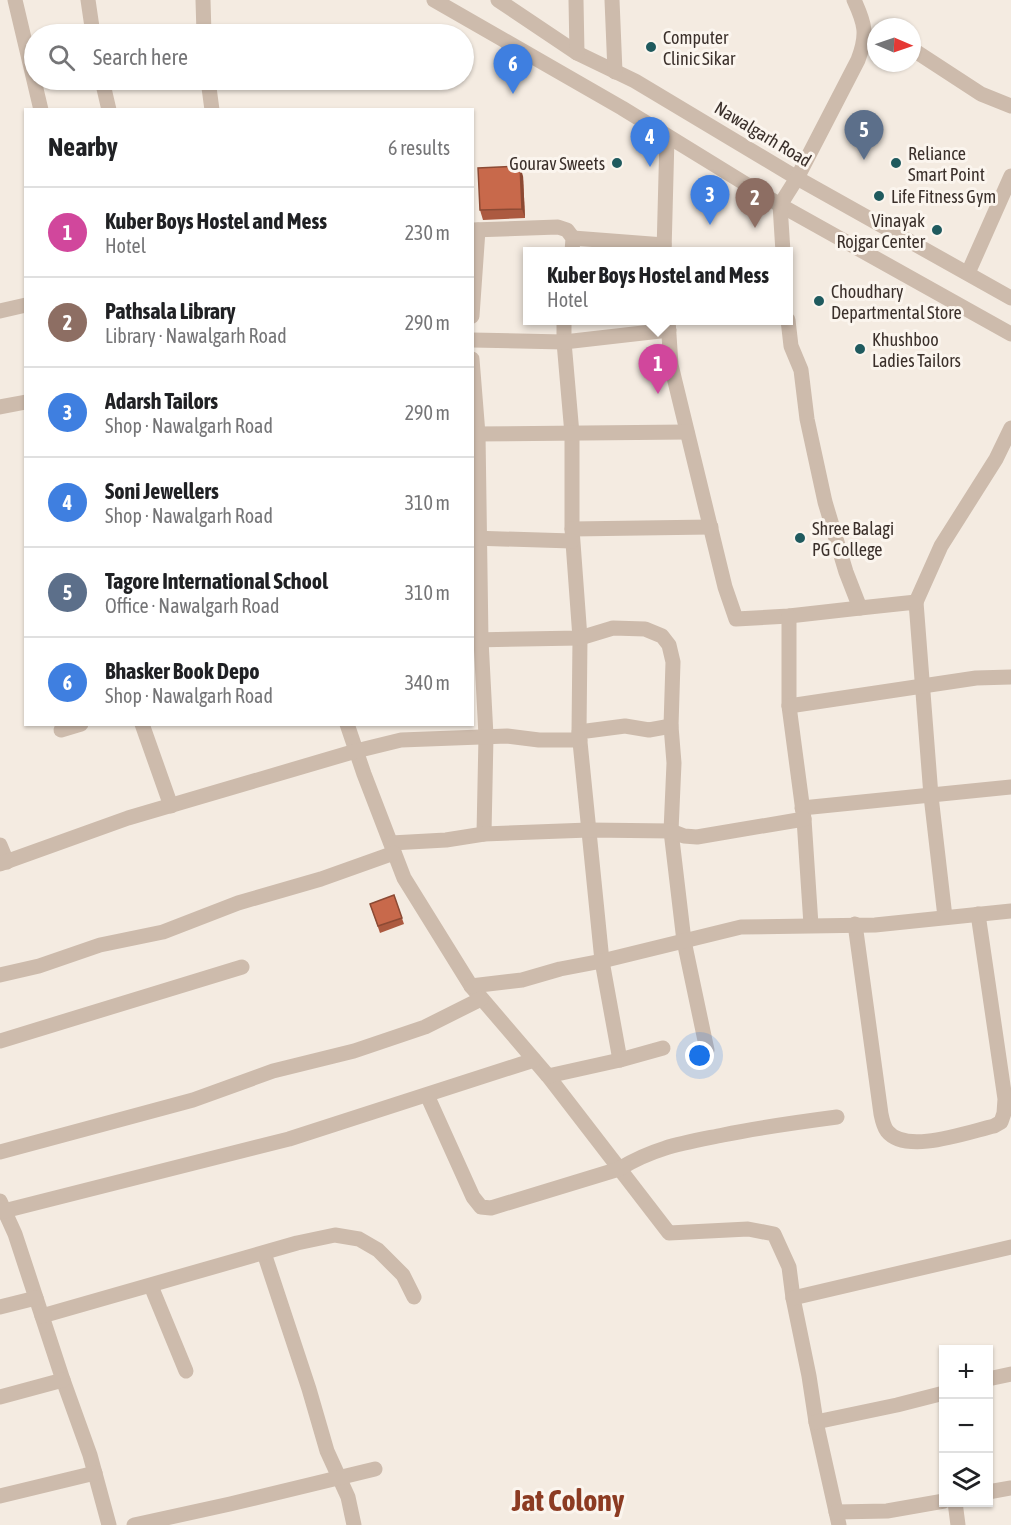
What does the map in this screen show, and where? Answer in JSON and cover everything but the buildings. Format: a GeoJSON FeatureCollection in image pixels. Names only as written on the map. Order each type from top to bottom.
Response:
{"type":"FeatureCollection","features":[{"type":"Feature","properties":{"kind":"street"},"geometry":{"type":"LineString","coordinates":[[15,0],[24,38]]}},
{"type":"Feature","properties":{"kind":"street"},"geometry":{"type":"LineString","coordinates":[[88,0],[92,24]]}},
{"type":"Feature","properties":{"kind":"street"},"geometry":{"type":"LineString","coordinates":[[204,0],[204,24]]}},
{"type":"Feature","properties":{"kind":"street"},"geometry":{"type":"LineString","coordinates":[[434,0],[622,108],[780,205],[1011,334]]}},
{"type":"Feature","properties":{"kind":"street","name":"Nawalgarh Road"},"geometry":{"type":"LineString","coordinates":[[498,0],[577,53],[635,81],[797,178],[1011,298]]}},
{"type":"Feature","properties":{"kind":"street"},"geometry":{"type":"LineString","coordinates":[[576,0],[577,53]]}},
{"type":"Feature","properties":{"kind":"street"},"geometry":{"type":"LineString","coordinates":[[612,0],[615,72]]}},
{"type":"Feature","properties":{"kind":"street"},"geometry":{"type":"LineString","coordinates":[[783,247],[780,205],[797,178],[865,42],[862,17],[854,0]]}},
{"type":"Feature","properties":{"kind":"street"},"geometry":{"type":"LineString","coordinates":[[862,17],[867,20]]}},
{"type":"Feature","properties":{"kind":"street"},"geometry":{"type":"LineString","coordinates":[[921,55],[981,94],[1011,106]]}},
{"type":"Feature","properties":{"kind":"street"},"geometry":{"type":"LineString","coordinates":[[36,90],[41,108]]}},
{"type":"Feature","properties":{"kind":"street"},"geometry":{"type":"LineString","coordinates":[[104,90],[109,108]]}},
{"type":"Feature","properties":{"kind":"street"},"geometry":{"type":"LineString","coordinates":[[209,90],[212,108]]}},
{"type":"Feature","properties":{"kind":"street"},"geometry":{"type":"LineString","coordinates":[[664,247],[667,136]]}},
{"type":"Feature","properties":{"kind":"street"},"geometry":{"type":"LineString","coordinates":[[968,273],[1011,176]]}},
{"type":"Feature","properties":{"kind":"street"},"geometry":{"type":"LineString","coordinates":[[474,258],[475,230],[558,227],[567,230],[572,245],[633,247]]}},
{"type":"Feature","properties":{"kind":"street"},"geometry":{"type":"LineString","coordinates":[[0,311],[24,305]]}},
{"type":"Feature","properties":{"kind":"street"},"geometry":{"type":"LineString","coordinates":[[564,325],[572,434],[572,535],[580,638],[580,736],[602,961],[620,1060]]}},
{"type":"Feature","properties":{"kind":"street"},"geometry":{"type":"LineString","coordinates":[[474,340],[564,342],[668,325],[671,365],[725,587],[736,619],[789,616],[916,602]]}},
{"type":"Feature","properties":{"kind":"street"},"geometry":{"type":"LineString","coordinates":[[788,325],[791,346],[801,370],[807,419],[825,502],[846,572],[860,608]]}},
{"type":"Feature","properties":{"kind":"street"},"geometry":{"type":"LineString","coordinates":[[0,407],[24,402]]}},
{"type":"Feature","properties":{"kind":"street"},"geometry":{"type":"LineString","coordinates":[[474,409],[477,640],[486,736],[484,834]]}},
{"type":"Feature","properties":{"kind":"street"},"geometry":{"type":"LineString","coordinates":[[945,917],[931,796],[916,602],[941,546],[996,459],[1011,428]]}},
{"type":"Feature","properties":{"kind":"street"},"geometry":{"type":"LineString","coordinates":[[475,434],[687,432]]}},
{"type":"Feature","properties":{"kind":"street"},"geometry":{"type":"LineString","coordinates":[[476,537],[572,535],[711,527]]}},
{"type":"Feature","properties":{"kind":"street"},"geometry":{"type":"LineString","coordinates":[[789,616],[789,706],[803,813],[811,925]]}},
{"type":"Feature","properties":{"kind":"street"},"geometry":{"type":"LineString","coordinates":[[477,640],[580,638],[613,628],[645,629],[662,636],[669,645],[673,662],[671,726],[674,763],[671,831],[684,941],[707,1050]]}},
{"type":"Feature","properties":{"kind":"street"},"geometry":{"type":"LineString","coordinates":[[789,706],[976,678],[1011,677]]}},
{"type":"Feature","properties":{"kind":"street"},"geometry":{"type":"LineString","coordinates":[[61,730],[74,726]]}},
{"type":"Feature","properties":{"kind":"street"},"geometry":{"type":"LineString","coordinates":[[143,726],[171,806]]}},
{"type":"Feature","properties":{"kind":"street"},"geometry":{"type":"LineString","coordinates":[[348,726],[404,878],[471,986],[548,1076],[669,1233],[748,1229],[774,1234],[789,1268],[816,1422],[838,1518],[939,1502]]}},
{"type":"Feature","properties":{"kind":"street"},"geometry":{"type":"LineString","coordinates":[[0,845],[3,863],[128,818],[401,740],[486,736],[580,736],[625,726],[650,730],[671,726]]}},
{"type":"Feature","properties":{"kind":"street"},"geometry":{"type":"LineString","coordinates":[[0,975],[39,966],[100,945],[163,932],[238,903],[321,879],[393,848],[484,834],[589,830],[671,831],[684,836],[697,837],[803,813],[1011,787]]}},
{"type":"Feature","properties":{"kind":"street"},"geometry":{"type":"LineString","coordinates":[[471,986],[522,980],[741,927],[875,924],[1011,911]]}},
{"type":"Feature","properties":{"kind":"street"},"geometry":{"type":"LineString","coordinates":[[855,924],[881,1114],[886,1131],[900,1141],[920,1143],[994,1126],[1001,1122],[1004,1113],[1005,1099],[978,914]]}},
{"type":"Feature","properties":{"kind":"street"},"geometry":{"type":"LineString","coordinates":[[0,1041],[242,967]]}},
{"type":"Feature","properties":{"kind":"street"},"geometry":{"type":"LineString","coordinates":[[0,1152],[193,1100],[273,1071],[354,1051],[425,1027],[481,999]]}},
{"type":"Feature","properties":{"kind":"street"},"geometry":{"type":"LineString","coordinates":[[548,1076],[663,1048]]}},
{"type":"Feature","properties":{"kind":"street"},"geometry":{"type":"LineString","coordinates":[[109,1525],[95,1473],[15,1234],[2,1208],[289,1139],[534,1060]]}},
{"type":"Feature","properties":{"kind":"street"},"geometry":{"type":"LineString","coordinates":[[427,1095],[473,1197],[481,1207],[491,1208],[619,1169],[638,1157],[663,1147],[771,1125],[837,1117]]}},
{"type":"Feature","properties":{"kind":"street"},"geometry":{"type":"LineString","coordinates":[[42,1316],[335,1235],[359,1239],[378,1250],[403,1275],[414,1297]]}},
{"type":"Feature","properties":{"kind":"street"},"geometry":{"type":"LineString","coordinates":[[793,1298],[1011,1247]]}},
{"type":"Feature","properties":{"kind":"street"},"geometry":{"type":"LineString","coordinates":[[264,1253],[327,1451],[348,1497],[354,1525]]}},
{"type":"Feature","properties":{"kind":"street"},"geometry":{"type":"LineString","coordinates":[[151,1286],[186,1371]]}},
{"type":"Feature","properties":{"kind":"street"},"geometry":{"type":"LineString","coordinates":[[0,1307],[36,1298]]}},
{"type":"Feature","properties":{"kind":"street"},"geometry":{"type":"LineString","coordinates":[[993,1378],[1011,1374]]}},
{"type":"Feature","properties":{"kind":"street"},"geometry":{"type":"LineString","coordinates":[[0,1397],[63,1380]]}},
{"type":"Feature","properties":{"kind":"street"},"geometry":{"type":"LineString","coordinates":[[816,1422],[939,1394]]}},
{"type":"Feature","properties":{"kind":"street"},"geometry":{"type":"LineString","coordinates":[[134,1525],[375,1469]]}},
{"type":"Feature","properties":{"kind":"street"},"geometry":{"type":"LineString","coordinates":[[0,1496],[95,1473]]}},
{"type":"Feature","properties":{"kind":"street"},"geometry":{"type":"LineString","coordinates":[[993,1491],[1011,1488]]}},
{"type":"Feature","properties":{"kind":"street"},"geometry":{"type":"LineString","coordinates":[[956,1507],[958,1525]]}},
{"type":"Feature","properties":{"kind":"place","name":"Computer Clinic Sikar"},"geometry":{"type":"Point","coordinates":[651,47]}},
{"type":"Feature","properties":{"kind":"place","name":"Bhasker Book Depo"},"geometry":{"type":"Point","coordinates":[513,94]}},
{"type":"Feature","properties":{"kind":"place","name":"Tagore International School"},"geometry":{"type":"Point","coordinates":[864,160]}},
{"type":"Feature","properties":{"kind":"place","name":"Gourav Sweets"},"geometry":{"type":"Point","coordinates":[617,163]}},
{"type":"Feature","properties":{"kind":"place","name":"Reliance Smart Point"},"geometry":{"type":"Point","coordinates":[896,163]}},
{"type":"Feature","properties":{"kind":"place","name":"Soni Jewellers"},"geometry":{"type":"Point","coordinates":[650,167]}},
{"type":"Feature","properties":{"kind":"place","name":"Life Fitness Gym"},"geometry":{"type":"Point","coordinates":[879,196]}},
{"type":"Feature","properties":{"kind":"place","name":"Adarsh Tailors"},"geometry":{"type":"Point","coordinates":[710,225]}},
{"type":"Feature","properties":{"kind":"place","name":"Pathsala Library"},"geometry":{"type":"Point","coordinates":[755,228]}},
{"type":"Feature","properties":{"kind":"place","name":"Vinayak Rojgar Center"},"geometry":{"type":"Point","coordinates":[937,230]}},
{"type":"Feature","properties":{"kind":"place","name":"Choudhary Departmental Store"},"geometry":{"type":"Point","coordinates":[819,301]}},
{"type":"Feature","properties":{"kind":"place","name":"Khushboo Ladies Tailors"},"geometry":{"type":"Point","coordinates":[860,349]}},
{"type":"Feature","properties":{"kind":"place","name":"Kuber Boys Hostel and Mess"},"geometry":{"type":"Point","coordinates":[658,394]}},
{"type":"Feature","properties":{"kind":"place","name":"Shree Balagi PG College"},"geometry":{"type":"Point","coordinates":[800,538]}},
{"type":"Feature","properties":{"kind":"district","name":"Jat Colony"},"geometry":{"type":"Point","coordinates":[568,1500]}}]}
